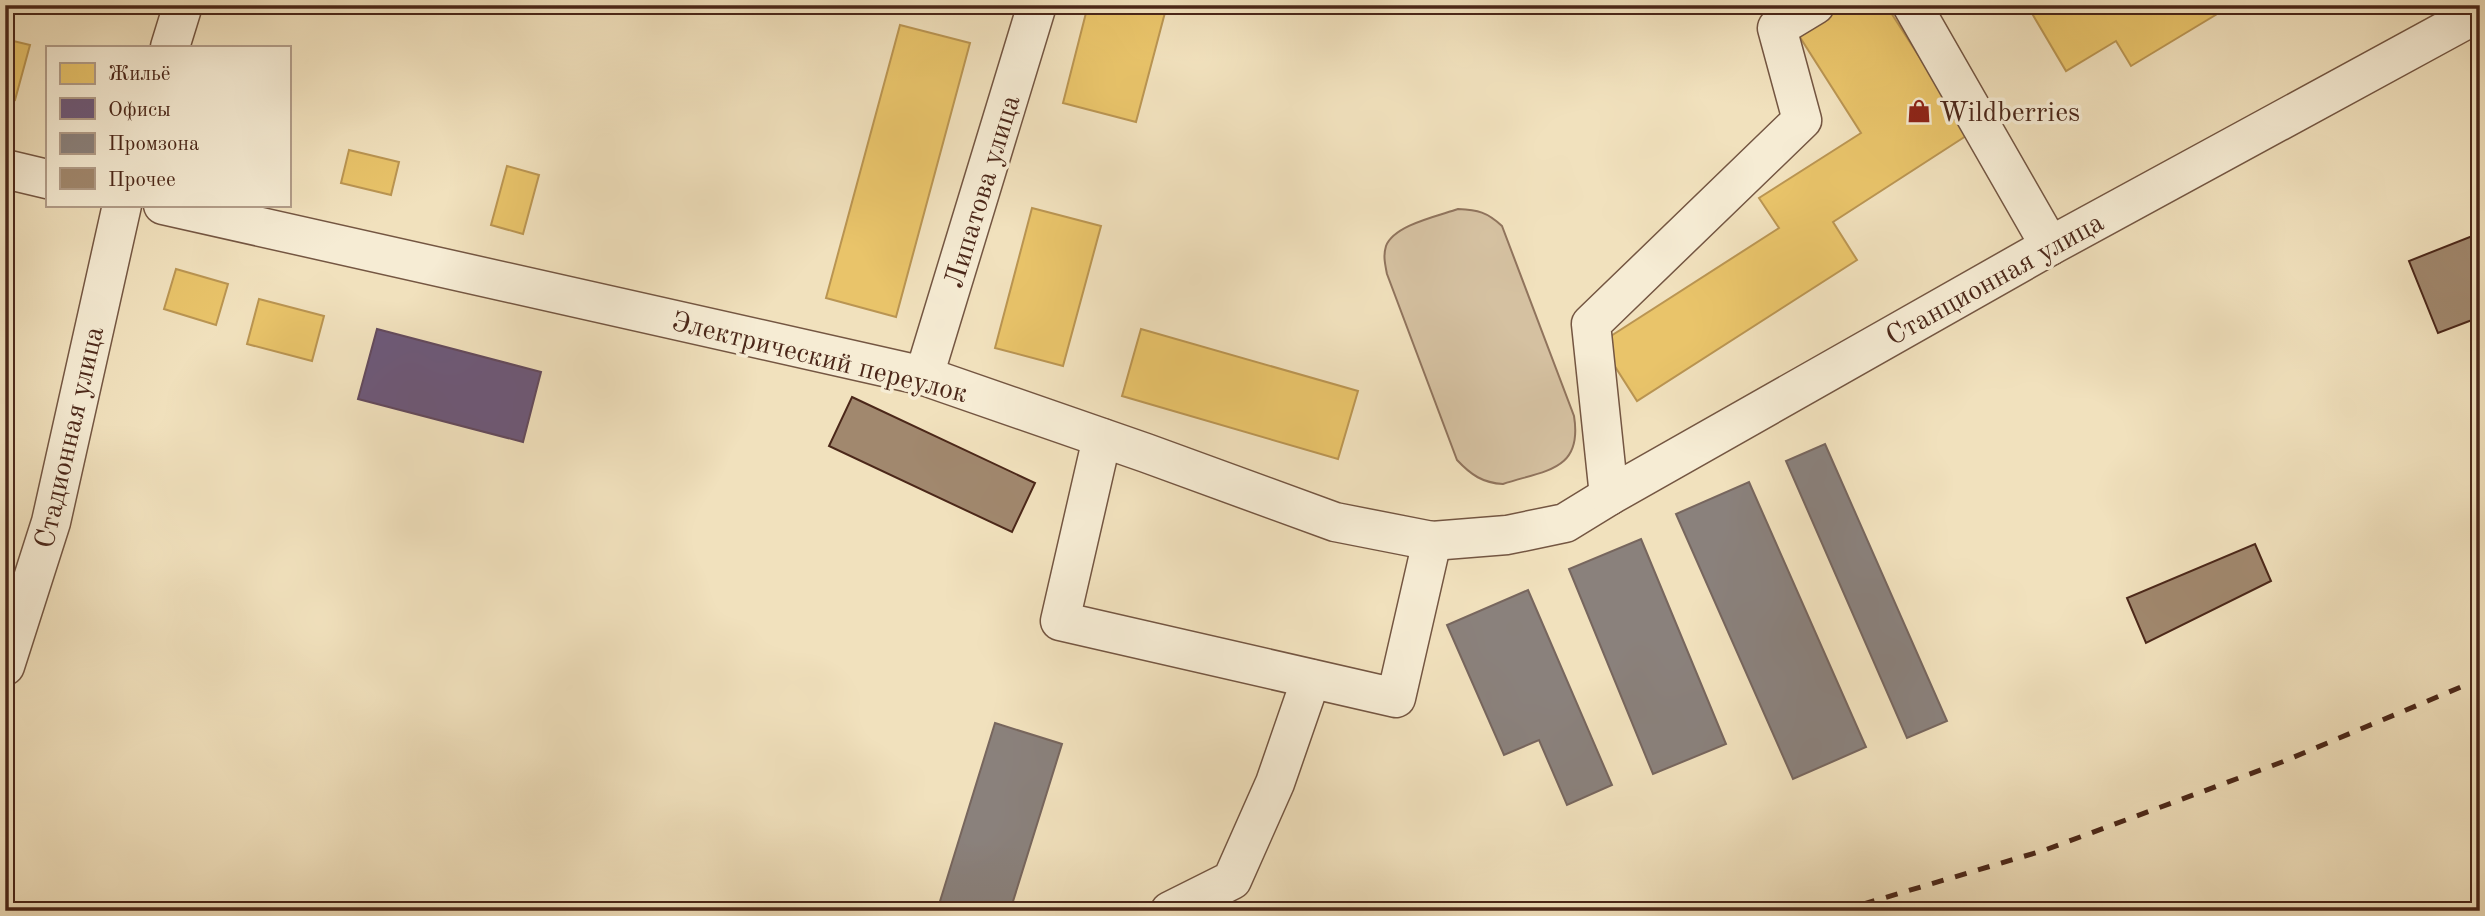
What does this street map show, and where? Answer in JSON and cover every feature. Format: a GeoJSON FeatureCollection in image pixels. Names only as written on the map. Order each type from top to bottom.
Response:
{"type":"FeatureCollection","features":[{"type":"Feature","properties":{"kind":"street"},"geometry":{"type":"LineString","coordinates":[[170,46],[183,5]]}},
{"type":"Feature","properties":{"kind":"street","name":"Липатова улица"},"geometry":{"type":"LineString","coordinates":[[924,376],[1037,5]]}},
{"type":"Feature","properties":{"kind":"street"},"geometry":{"type":"LineString","coordinates":[[1609,496],[1591,324],[1802,120],[1777,28],[1815,5]]}},
{"type":"Feature","properties":{"kind":"street"},"geometry":{"type":"LineString","coordinates":[[1912,5],[2050,246]]}},
{"type":"Feature","properties":{"kind":"street","name":"Станционная улица"},"geometry":{"type":"LineString","coordinates":[[1507,535],[1565,523],[2050,246],[2480,12]]}},
{"type":"Feature","properties":{"kind":"street"},"geometry":{"type":"LineString","coordinates":[[5,169],[46,179]]}},
{"type":"Feature","properties":{"kind":"street","name":"Стадионная улица"},"geometry":{"type":"LineString","coordinates":[[5,666],[51,522],[122,206]]}},
{"type":"Feature","properties":{"kind":"street","name":"Электрический переулок"},"geometry":{"type":"LineString","coordinates":[[167,206],[924,376],[1335,522],[1432,541],[1507,535]]}},
{"type":"Feature","properties":{"kind":"street"},"geometry":{"type":"LineString","coordinates":[[1102,438],[1060,621],[1396,698],[1432,541]]}},
{"type":"Feature","properties":{"kind":"street"},"geometry":{"type":"LineString","coordinates":[[1170,911],[1232,880],[1275,783],[1311,679]]}},
{"type":"Feature","properties":{"kind":"shaded area"},"geometry":{"type":"Polygon","coordinates":[[[1458,209],[1482,213],[1502,226],[1574,416],[1573,448],[1567,458],[1546,471],[1503,484],[1478,477],[1457,460],[1385,263],[1386,246],[1398,232],[1418,222],[1458,209]]]}},
{"type":"Feature","properties":{"kind":"building: Жильё"},"geometry":{"type":"Polygon","coordinates":[[[1088,5],[1167,5],[1136,122],[1063,103],[1088,5]]]}},
{"type":"Feature","properties":{"kind":"building: Жильё"},"geometry":{"type":"Polygon","coordinates":[[[1837,5],[1886,5],[1969,134],[1833,222],[1857,260],[1637,401],[1600,343],[1779,228],[1759,198],[1861,133],[1796,31],[1837,5]]]}},
{"type":"Feature","properties":{"kind":"building: Жильё"},"geometry":{"type":"Polygon","coordinates":[[[2027,5],[2232,5],[2131,66],[2116,41],[2066,71],[2027,5]]]}},
{"type":"Feature","properties":{"kind":"building: Жильё"},"geometry":{"type":"Polygon","coordinates":[[[900,25],[970,43],[896,317],[826,298],[900,25]]]}},
{"type":"Feature","properties":{"kind":"building: Жильё"},"geometry":{"type":"Polygon","coordinates":[[[5,39],[30,45],[15,100],[5,97],[5,39]]]}},
{"type":"Feature","properties":{"kind":"building: Жильё"},"geometry":{"type":"Polygon","coordinates":[[[349,150],[399,162],[391,195],[341,183],[349,150]]]}},
{"type":"Feature","properties":{"kind":"building: Жильё"},"geometry":{"type":"Polygon","coordinates":[[[507,166],[539,175],[523,234],[491,225],[507,166]]]}},
{"type":"Feature","properties":{"kind":"building: Жильё"},"geometry":{"type":"Polygon","coordinates":[[[1032,208],[1101,226],[1063,366],[995,348],[1032,208]]]}},
{"type":"Feature","properties":{"kind":"building: Жильё"},"geometry":{"type":"Polygon","coordinates":[[[176,269],[228,284],[216,325],[164,309],[176,269]]]}},
{"type":"Feature","properties":{"kind":"building: Жильё"},"geometry":{"type":"Polygon","coordinates":[[[259,299],[324,316],[312,361],[247,344],[259,299]]]}},
{"type":"Feature","properties":{"kind":"building: Жильё"},"geometry":{"type":"Polygon","coordinates":[[[1141,329],[1358,391],[1338,459],[1122,396],[1141,329]]]}},
{"type":"Feature","properties":{"kind":"building: Офисы"},"geometry":{"type":"Polygon","coordinates":[[[377,329],[541,372],[523,442],[358,399],[377,329]]]}},
{"type":"Feature","properties":{"kind":"building: Промзона"},"geometry":{"type":"Polygon","coordinates":[[[1825,444],[1947,721],[1907,738],[1786,461],[1825,444]]]}},
{"type":"Feature","properties":{"kind":"building: Промзона"},"geometry":{"type":"Polygon","coordinates":[[[1749,482],[1866,747],[1793,779],[1676,514],[1749,482]]]}},
{"type":"Feature","properties":{"kind":"building: Промзона"},"geometry":{"type":"Polygon","coordinates":[[[1641,539],[1726,744],[1653,774],[1569,569],[1641,539]]]}},
{"type":"Feature","properties":{"kind":"building: Промзона"},"geometry":{"type":"Polygon","coordinates":[[[1528,590],[1612,785],[1567,805],[1539,740],[1504,755],[1447,625],[1528,590]]]}},
{"type":"Feature","properties":{"kind":"building: Промзона"},"geometry":{"type":"Polygon","coordinates":[[[995,723],[1062,744],[1010,911],[937,911],[995,723]]]}},
{"type":"Feature","properties":{"kind":"building: Прочее"},"geometry":{"type":"Polygon","coordinates":[[[2480,233],[2480,317],[2438,333],[2409,261],[2480,233]]]}},
{"type":"Feature","properties":{"kind":"building: Прочее"},"geometry":{"type":"Polygon","coordinates":[[[852,397],[1035,483],[1012,532],[829,446],[852,397]]]}},
{"type":"Feature","properties":{"kind":"building: Прочее"},"geometry":{"type":"Polygon","coordinates":[[[2255,544],[2271,581],[2146,643],[2127,598],[2255,544]]]}},
{"type":"Feature","properties":{"kind":"railway"},"geometry":{"type":"LineString","coordinates":[[1840,911],[2045,850],[2282,762],[2480,679]]}},
{"type":"Feature","properties":{"kind":"place","name":"Wildberries"},"geometry":{"type":"Point","coordinates":[1919,111]}}]}
